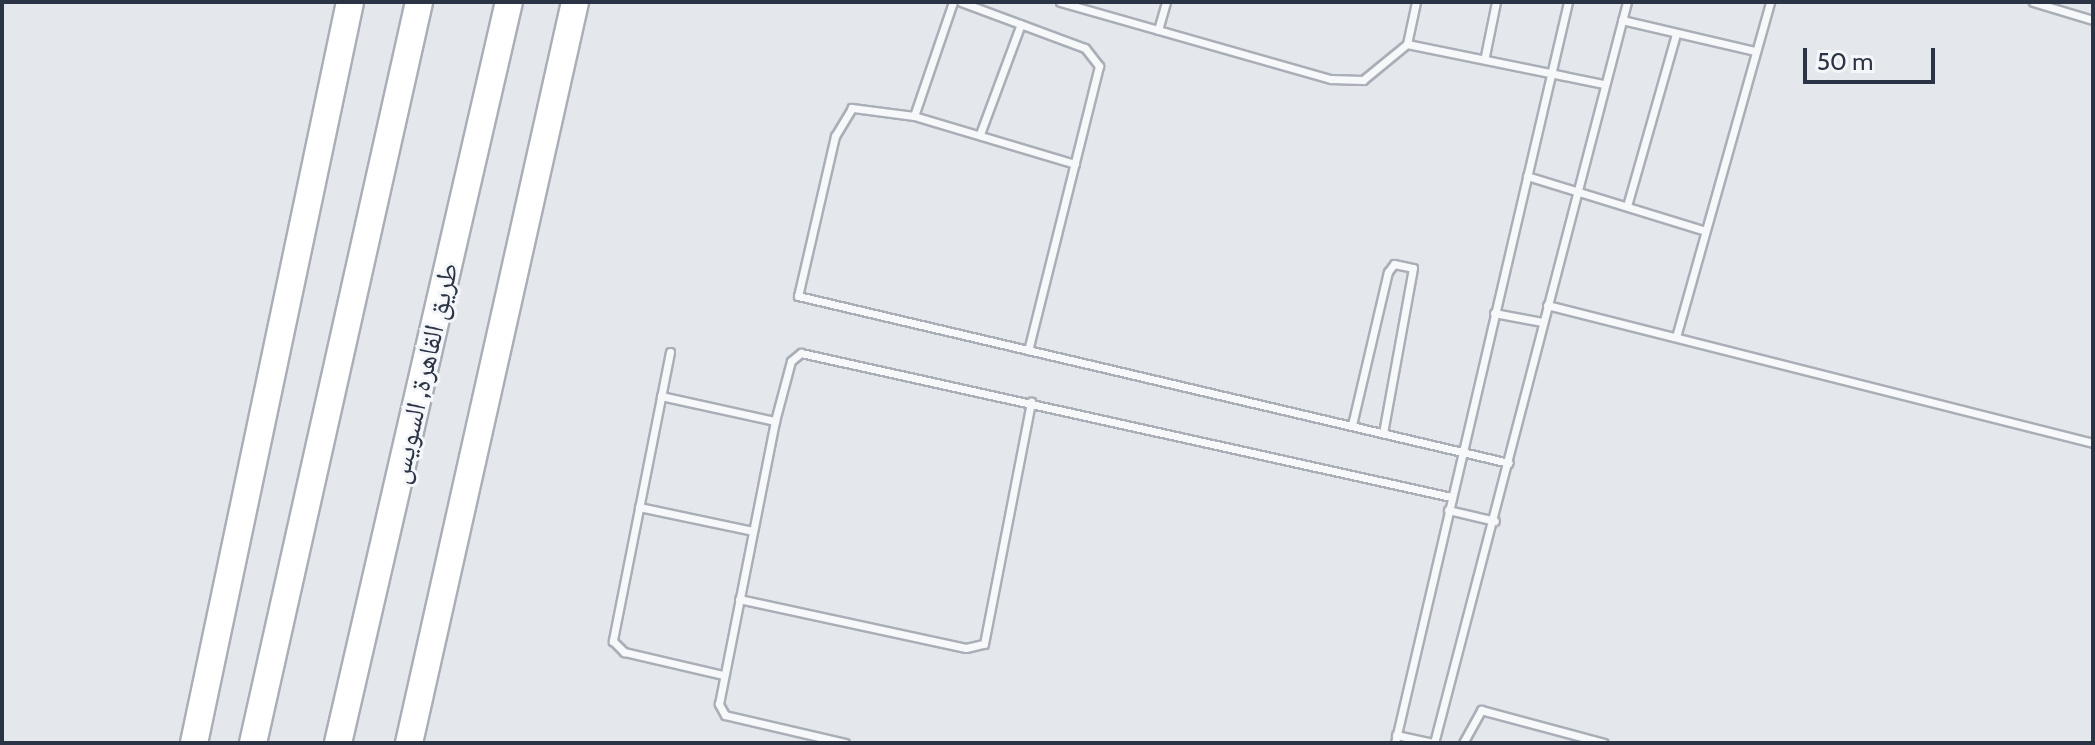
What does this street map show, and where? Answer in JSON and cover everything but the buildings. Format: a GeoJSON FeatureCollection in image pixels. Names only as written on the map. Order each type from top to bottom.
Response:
{"type":"FeatureCollection","features":[{"type":"Feature","properties":{"kind":"highway"},"geometry":{"type":"LineString","coordinates":[[194,743],[350,2]]}},
{"type":"Feature","properties":{"kind":"highway"},"geometry":{"type":"LineString","coordinates":[[253,743],[419,2]]}},
{"type":"Feature","properties":{"kind":"highway","name":"طريق القاهرة, السويس"},"geometry":{"type":"LineString","coordinates":[[338,743],[509,2]]}},
{"type":"Feature","properties":{"kind":"highway"},"geometry":{"type":"LineString","coordinates":[[409,743],[575,2]]}},
{"type":"Feature","properties":{"kind":"lane"},"geometry":{"type":"LineString","coordinates":[[914,116],[953,2]]}},
{"type":"Feature","properties":{"kind":"lane"},"geometry":{"type":"LineString","coordinates":[[961,2],[1085,48],[1098,61],[1099,84],[1075,164],[1028,350]]}},
{"type":"Feature","properties":{"kind":"lane"},"geometry":{"type":"LineString","coordinates":[[1060,2],[1331,79],[1363,80],[1407,44],[1416,2]]}},
{"type":"Feature","properties":{"kind":"lane"},"geometry":{"type":"LineString","coordinates":[[1158,30],[1166,2]]}},
{"type":"Feature","properties":{"kind":"lane"},"geometry":{"type":"LineString","coordinates":[[1485,56],[1496,2]]}},
{"type":"Feature","properties":{"kind":"lane"},"geometry":{"type":"LineString","coordinates":[[1568,2],[1396,739],[1434,743],[1495,521],[1575,189],[1627,2]]}},
{"type":"Feature","properties":{"kind":"lane"},"geometry":{"type":"LineString","coordinates":[[1676,337],[1702,230],[1770,2]]}},
{"type":"Feature","properties":{"kind":"lane"},"geometry":{"type":"LineString","coordinates":[[2033,2],[2093,20]]}},
{"type":"Feature","properties":{"kind":"lane"},"geometry":{"type":"LineString","coordinates":[[1622,20],[1755,51]]}},
{"type":"Feature","properties":{"kind":"lane"},"geometry":{"type":"LineString","coordinates":[[980,134],[1021,24]]}},
{"type":"Feature","properties":{"kind":"lane"},"geometry":{"type":"LineString","coordinates":[[1627,206],[1676,34]]}},
{"type":"Feature","properties":{"kind":"lane"},"geometry":{"type":"LineString","coordinates":[[1407,44],[1485,56],[1604,84]]}},
{"type":"Feature","properties":{"kind":"lane"},"geometry":{"type":"LineString","coordinates":[[1075,164],[980,134],[864,105],[840,123],[798,296],[1509,463]]}},
{"type":"Feature","properties":{"kind":"lane"},"geometry":{"type":"LineString","coordinates":[[1527,176],[1702,230]]}},
{"type":"Feature","properties":{"kind":"lane"},"geometry":{"type":"LineString","coordinates":[[1352,425],[1388,272],[1397,264],[1416,273],[1383,433]]}},
{"type":"Feature","properties":{"kind":"lane"},"geometry":{"type":"LineString","coordinates":[[1547,305],[2093,443]]}},
{"type":"Feature","properties":{"kind":"lane"},"geometry":{"type":"LineString","coordinates":[[1494,313],[1542,322]]}},
{"type":"Feature","properties":{"kind":"lane"},"geometry":{"type":"LineString","coordinates":[[670,352],[615,646],[723,675]]}},
{"type":"Feature","properties":{"kind":"lane"},"geometry":{"type":"LineString","coordinates":[[845,743],[725,715],[723,675],[775,421],[791,361],[808,352],[1451,497]]}},
{"type":"Feature","properties":{"kind":"lane"},"geometry":{"type":"LineString","coordinates":[[661,396],[775,421]]}},
{"type":"Feature","properties":{"kind":"lane"},"geometry":{"type":"LineString","coordinates":[[739,599],[966,648],[984,644],[1031,402]]}},
{"type":"Feature","properties":{"kind":"lane"},"geometry":{"type":"LineString","coordinates":[[639,507],[753,531]]}},
{"type":"Feature","properties":{"kind":"lane"},"geometry":{"type":"LineString","coordinates":[[1448,510],[1495,521]]}},
{"type":"Feature","properties":{"kind":"lane"},"geometry":{"type":"LineString","coordinates":[[1463,743],[1481,710],[1604,743]]}}]}
